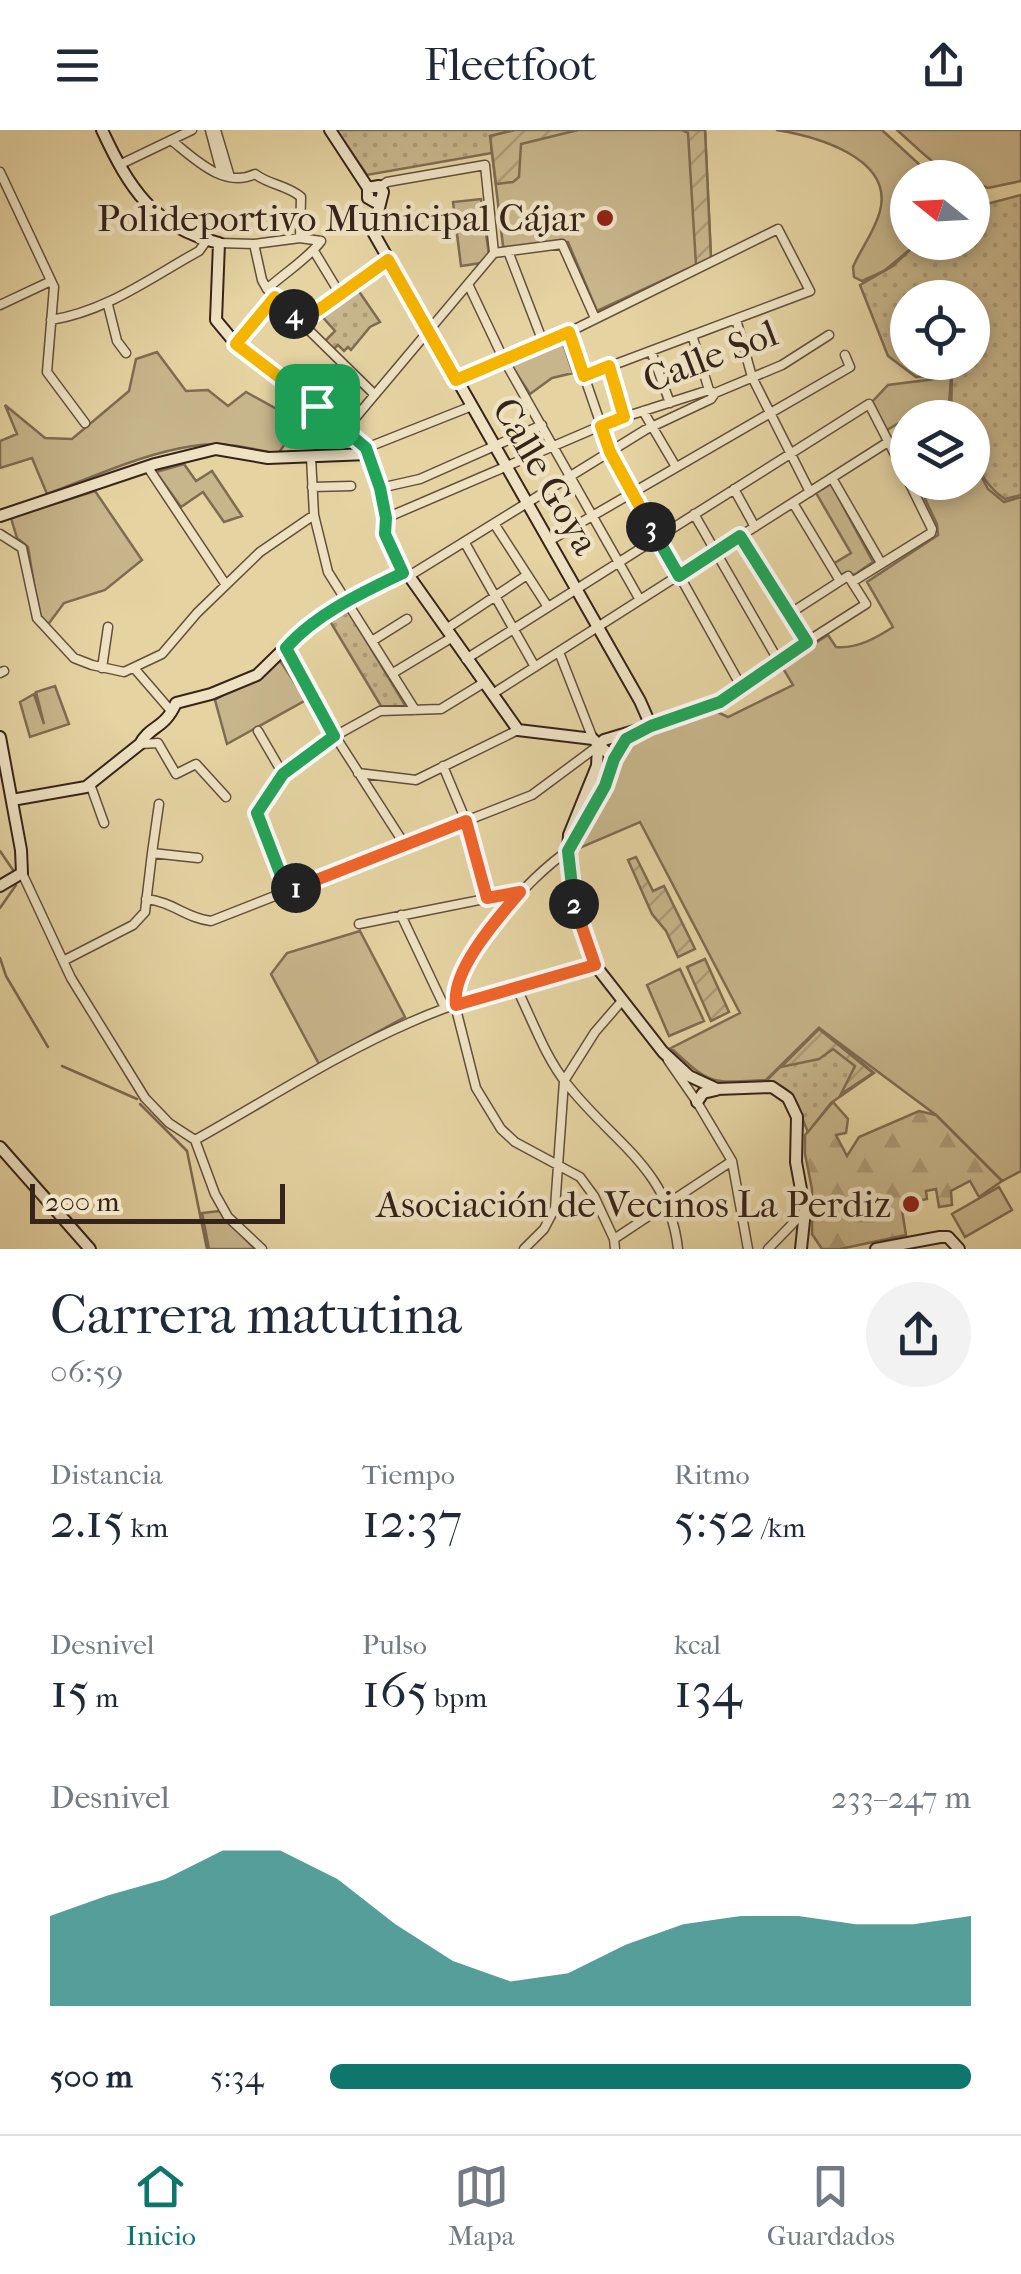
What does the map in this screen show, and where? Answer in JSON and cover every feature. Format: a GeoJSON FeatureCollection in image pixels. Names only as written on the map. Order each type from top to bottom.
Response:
{"type":"FeatureCollection","features":[{"type":"Feature","properties":{"kind":"street"},"geometry":{"type":"LineString","coordinates":[[102,130],[118,165],[150,208],[178,229],[213,241],[321,241],[267,288]]}},
{"type":"Feature","properties":{"kind":"street"},"geometry":{"type":"LineString","coordinates":[[164,130],[170,141],[216,174],[246,178],[255,174],[301,197],[300,238]]}},
{"type":"Feature","properties":{"kind":"street"},"geometry":{"type":"LineString","coordinates":[[118,165],[192,130]]}},
{"type":"Feature","properties":{"kind":"street"},"geometry":{"type":"LineString","coordinates":[[213,130],[226,176]]}},
{"type":"Feature","properties":{"kind":"street"},"geometry":{"type":"LineString","coordinates":[[330,130],[374,187],[484,165],[494,253]]}},
{"type":"Feature","properties":{"kind":"street"},"geometry":{"type":"LineString","coordinates":[[0,172],[54,287],[48,372],[86,422]]}},
{"type":"Feature","properties":{"kind":"street","name":"Calle Goya"},"geometry":{"type":"LineString","coordinates":[[374,187],[366,196],[380,201],[373,232],[651,726]]}},
{"type":"Feature","properties":{"kind":"street"},"geometry":{"type":"LineString","coordinates":[[456,380],[569,332],[778,229],[810,291],[584,376]]}},
{"type":"Feature","properties":{"kind":"street"},"geometry":{"type":"LineString","coordinates":[[51,320],[108,305],[213,241]]}},
{"type":"Feature","properties":{"kind":"street"},"geometry":{"type":"LineString","coordinates":[[213,241],[216,320],[236,344],[346,429],[367,451],[380,488],[385,534],[406,574],[518,730]]}},
{"type":"Feature","properties":{"kind":"street"},"geometry":{"type":"LineString","coordinates":[[254,244],[267,288],[374,394]]}},
{"type":"Feature","properties":{"kind":"street"},"geometry":{"type":"LineString","coordinates":[[346,429],[494,253],[562,244],[595,318]]}},
{"type":"Feature","properties":{"kind":"street"},"geometry":{"type":"LineString","coordinates":[[314,251],[340,294]]}},
{"type":"Feature","properties":{"kind":"street"},"geometry":{"type":"LineString","coordinates":[[508,251],[543,342]]}},
{"type":"Feature","properties":{"kind":"street"},"geometry":{"type":"LineString","coordinates":[[303,321],[388,260]]}},
{"type":"Feature","properties":{"kind":"street"},"geometry":{"type":"LineString","coordinates":[[0,305],[51,281]]}},
{"type":"Feature","properties":{"kind":"street"},"geometry":{"type":"LineString","coordinates":[[468,284],[503,358],[640,600]]}},
{"type":"Feature","properties":{"kind":"street"},"geometry":{"type":"LineString","coordinates":[[236,344],[275,297]]}},
{"type":"Feature","properties":{"kind":"street"},"geometry":{"type":"LineString","coordinates":[[108,305],[117,341],[126,354]]}},
{"type":"Feature","properties":{"kind":"street"},"geometry":{"type":"LineString","coordinates":[[736,318],[752,377],[810,492]]}},
{"type":"Feature","properties":{"kind":"street"},"geometry":{"type":"LineString","coordinates":[[569,332],[610,452],[741,686]]}},
{"type":"Feature","properties":{"kind":"street"},"geometry":{"type":"LineString","coordinates":[[12,800],[90,784],[140,744],[145,735],[167,722],[176,704],[257,675],[297,636],[348,602],[465,543],[653,426],[710,398],[712,391],[692,334]]}},
{"type":"Feature","properties":{"kind":"street","name":"Calle Sol"},"geometry":{"type":"LineString","coordinates":[[386,518],[624,417],[782,365],[829,335]]}},
{"type":"Feature","properties":{"kind":"street"},"geometry":{"type":"LineString","coordinates":[[651,350],[675,416]]}},
{"type":"Feature","properties":{"kind":"street"},"geometry":{"type":"LineString","coordinates":[[549,540],[850,367],[845,355]]}},
{"type":"Feature","properties":{"kind":"street"},"geometry":{"type":"LineString","coordinates":[[609,366],[624,417]]}},
{"type":"Feature","properties":{"kind":"street"},"geometry":{"type":"LineString","coordinates":[[466,659],[869,404],[890,446]]}},
{"type":"Feature","properties":{"kind":"street"},"geometry":{"type":"LineString","coordinates":[[0,516],[147,466],[216,449],[268,458],[367,451],[472,406]]}},
{"type":"Feature","properties":{"kind":"street"},"geometry":{"type":"LineString","coordinates":[[643,411],[676,467]]}},
{"type":"Feature","properties":{"kind":"street"},"geometry":{"type":"LineString","coordinates":[[380,488],[420,479],[542,425]]}},
{"type":"Feature","properties":{"kind":"street"},"geometry":{"type":"LineString","coordinates":[[494,693],[888,442]]}},
{"type":"Feature","properties":{"kind":"street"},"geometry":{"type":"LineString","coordinates":[[311,457],[314,516],[328,572],[415,710]]}},
{"type":"Feature","properties":{"kind":"street"},"geometry":{"type":"LineString","coordinates":[[147,466],[226,585]]}},
{"type":"Feature","properties":{"kind":"street"},"geometry":{"type":"LineString","coordinates":[[832,478],[881,563]]}},
{"type":"Feature","properties":{"kind":"street"},"geometry":{"type":"LineString","coordinates":[[312,486],[351,486]]}},
{"type":"Feature","properties":{"kind":"street"},"geometry":{"type":"LineString","coordinates":[[734,489],[755,527]]}},
{"type":"Feature","properties":{"kind":"street"},"geometry":{"type":"LineString","coordinates":[[852,582],[931,533],[918,500]]}},
{"type":"Feature","properties":{"kind":"street"},"geometry":{"type":"LineString","coordinates":[[793,503],[840,581]]}},
{"type":"Feature","properties":{"kind":"street"},"geometry":{"type":"LineString","coordinates":[[694,514],[778,660]]}},
{"type":"Feature","properties":{"kind":"street"},"geometry":{"type":"LineString","coordinates":[[0,534],[22,548],[36,618],[74,658],[124,672],[162,654],[226,585],[278,538],[314,516]]}},
{"type":"Feature","properties":{"kind":"street"},"geometry":{"type":"LineString","coordinates":[[495,525],[548,607]]}},
{"type":"Feature","properties":{"kind":"street"},"geometry":{"type":"LineString","coordinates":[[740,536],[807,642]]}},
{"type":"Feature","properties":{"kind":"street"},"geometry":{"type":"LineString","coordinates":[[465,543],[535,667]]}},
{"type":"Feature","properties":{"kind":"street"},"geometry":{"type":"LineString","coordinates":[[393,673],[528,576]]}},
{"type":"Feature","properties":{"kind":"street"},"geometry":{"type":"LineString","coordinates":[[358,774],[416,780],[518,730],[595,742],[630,736],[720,702],[866,604],[848,576],[789,614]]}},
{"type":"Feature","properties":{"kind":"street"},"geometry":{"type":"LineString","coordinates":[[372,640],[408,619]]}},
{"type":"Feature","properties":{"kind":"street"},"geometry":{"type":"LineString","coordinates":[[102,668],[108,627]]}},
{"type":"Feature","properties":{"kind":"street"},"geometry":{"type":"LineString","coordinates":[[286,648],[334,736],[405,844]]}},
{"type":"Feature","properties":{"kind":"street"},"geometry":{"type":"LineString","coordinates":[[559,652],[595,742],[597,766],[569,836],[574,905],[595,965],[698,1102],[732,1161],[748,1249]]}},
{"type":"Feature","properties":{"kind":"street"},"geometry":{"type":"LineString","coordinates":[[134,668],[172,712]]}},
{"type":"Feature","properties":{"kind":"street"},"geometry":{"type":"LineString","coordinates":[[287,891],[257,813],[283,774],[334,736],[380,711],[441,709],[485,682]]}},
{"type":"Feature","properties":{"kind":"street"},"geometry":{"type":"LineString","coordinates":[[258,731],[283,774]]}},
{"type":"Feature","properties":{"kind":"street"},"geometry":{"type":"LineString","coordinates":[[616,1249],[594,1196],[580,1177],[501,1130],[476,1088],[454,994],[481,941],[520,892],[568,851],[605,786],[614,759],[630,736]]}},
{"type":"Feature","properties":{"kind":"street"},"geometry":{"type":"LineString","coordinates":[[0,737],[22,874],[63,961],[144,1098],[168,1123],[195,1140],[215,1194],[228,1216],[262,1249]]}},
{"type":"Feature","properties":{"kind":"street"},"geometry":{"type":"LineString","coordinates":[[595,742],[614,759]]}},
{"type":"Feature","properties":{"kind":"street"},"geometry":{"type":"LineString","coordinates":[[146,900],[168,902],[197,920],[210,921],[532,795],[595,742]]}},
{"type":"Feature","properties":{"kind":"street"},"geometry":{"type":"LineString","coordinates":[[140,744],[158,743],[176,774],[196,764],[226,797]]}},
{"type":"Feature","properties":{"kind":"street"},"geometry":{"type":"LineString","coordinates":[[443,766],[466,821],[487,898]]}},
{"type":"Feature","properties":{"kind":"street"},"geometry":{"type":"LineString","coordinates":[[90,784],[104,823]]}},
{"type":"Feature","properties":{"kind":"street"},"geometry":{"type":"LineString","coordinates":[[63,961],[133,925],[145,912],[160,804]]}},
{"type":"Feature","properties":{"kind":"street"},"geometry":{"type":"LineString","coordinates":[[152,853],[198,858]]}},
{"type":"Feature","properties":{"kind":"street"},"geometry":{"type":"LineString","coordinates":[[0,886],[22,874]]}},
{"type":"Feature","properties":{"kind":"street"},"geometry":{"type":"LineString","coordinates":[[359,924],[520,892]]}},
{"type":"Feature","properties":{"kind":"street"},"geometry":{"type":"LineString","coordinates":[[401,915],[445,1008]]}},
{"type":"Feature","properties":{"kind":"street"},"geometry":{"type":"LineString","coordinates":[[195,1140],[287,1084],[409,1022],[595,965]]}},
{"type":"Feature","properties":{"kind":"street"},"geometry":{"type":"LineString","coordinates":[[516,988],[564,1081],[648,1169],[667,1204],[678,1249]]}},
{"type":"Feature","properties":{"kind":"street"},"geometry":{"type":"LineString","coordinates":[[524,1249],[544,1229],[555,1208],[564,1081],[595,1032],[621,1002]]}},
{"type":"Feature","properties":{"kind":"street"},"geometry":{"type":"LineString","coordinates":[[663,1052],[689,1076],[717,1090]]}},
{"type":"Feature","properties":{"kind":"street"},"geometry":{"type":"LineString","coordinates":[[698,1102],[703,1093],[764,1086],[778,1090],[792,1104],[797,1117],[796,1162],[805,1211],[801,1249]]}},
{"type":"Feature","properties":{"kind":"street"},"geometry":{"type":"LineString","coordinates":[[0,1147],[90,1249]]}},
{"type":"Feature","properties":{"kind":"street"},"geometry":{"type":"LineString","coordinates":[[614,1238],[732,1161]]}},
{"type":"Feature","properties":{"kind":"street"},"geometry":{"type":"LineString","coordinates":[[768,1249],[805,1211]]}},
{"type":"Feature","properties":{"kind":"street"},"geometry":{"type":"LineString","coordinates":[[876,1249],[948,1237],[959,1249]]}},
{"type":"Feature","properties":{"kind":"green space"},"geometry":{"type":"Polygon","coordinates":[[[336,130],[515,130],[491,136],[492,153],[367,175],[336,130]]]}},
{"type":"Feature","properties":{"kind":"green space","name":"Polideportivo Municipal Cájar"},"geometry":{"type":"Polygon","coordinates":[[[515,130],[705,130],[711,258],[597,311],[568,242],[503,246],[490,136],[515,130]]]}},
{"type":"Feature","properties":{"kind":"green space"},"geometry":{"type":"Polygon","coordinates":[[[515,130],[578,130],[521,144],[519,177],[513,182],[496,184],[490,136],[515,130]]]}},
{"type":"Feature","properties":{"kind":"green space"},"geometry":{"type":"Polygon","coordinates":[[[682,130],[705,130],[711,258],[696,265],[688,133],[682,130]]]}},
{"type":"Feature","properties":{"kind":"green space"},"geometry":{"type":"Polygon","coordinates":[[[776,130],[882,130],[915,160],[890,160],[890,260],[897,260],[884,271],[862,281],[854,277],[853,267],[880,211],[881,192],[875,176],[848,153],[776,130]]]}},
{"type":"Feature","properties":{"kind":"green space"},"geometry":{"type":"Polygon","coordinates":[[[897,130],[1021,130],[1021,181],[990,188],[990,160],[931,160],[897,130]]]}},
{"type":"Feature","properties":{"kind":"green space"},"geometry":{"type":"Polygon","coordinates":[[[1021,195],[1021,495],[1005,499],[990,486],[990,400],[951,400],[952,380],[990,380],[990,280],[890,280],[890,358],[860,285],[899,260],[990,260],[990,203],[1021,195]]]}},
{"type":"Feature","properties":{"kind":"green space"},"geometry":{"type":"Polygon","coordinates":[[[481,199],[489,254],[481,263],[461,266],[453,202],[481,199]]]}},
{"type":"Feature","properties":{"kind":"green space"},"geometry":{"type":"Polygon","coordinates":[[[356,287],[380,322],[370,327],[351,350],[348,347],[344,351],[338,345],[333,350],[325,341],[335,331],[319,313],[356,287]]]}},
{"type":"Feature","properties":{"kind":"green space"},"geometry":{"type":"Polygon","coordinates":[[[562,340],[573,373],[552,378],[530,394],[509,362],[562,340]]]}},
{"type":"Feature","properties":{"kind":"green space"},"geometry":{"type":"Polygon","coordinates":[[[157,352],[186,391],[208,390],[228,406],[246,392],[300,422],[278,454],[225,445],[175,449],[47,494],[32,458],[0,468],[0,441],[17,434],[5,405],[45,438],[72,439],[129,391],[136,359],[157,352]]]}},
{"type":"Feature","properties":{"kind":"green space"},"geometry":{"type":"Polygon","coordinates":[[[951,380],[949,400],[890,400],[887,430],[872,402],[888,385],[951,380]]]}},
{"type":"Feature","properties":{"kind":"green space"},"geometry":{"type":"Polygon","coordinates":[[[184,464],[196,481],[212,471],[242,516],[224,522],[203,492],[181,507],[156,472],[184,464]]]}},
{"type":"Feature","properties":{"kind":"green space"},"geometry":{"type":"Polygon","coordinates":[[[831,484],[873,562],[854,575],[840,575],[833,564],[851,553],[816,493],[831,484]]]}},
{"type":"Feature","properties":{"kind":"green space"},"geometry":{"type":"Polygon","coordinates":[[[95,491],[142,560],[105,590],[64,603],[47,626],[39,615],[28,547],[17,538],[11,518],[95,491]]]}},
{"type":"Feature","properties":{"kind":"green space"},"geometry":{"type":"Polygon","coordinates":[[[990,491],[1004,502],[1021,497],[1021,1171],[1002,1181],[936,1115],[819,1028],[766,1080],[723,1081],[704,1076],[671,1048],[740,1013],[640,822],[575,850],[607,793],[625,746],[713,710],[728,717],[793,685],[781,665],[828,635],[836,647],[851,646],[893,627],[867,582],[938,535],[925,500],[990,500],[990,491]]]}},
{"type":"Feature","properties":{"kind":"green space"},"geometry":{"type":"Polygon","coordinates":[[[346,607],[404,708],[381,706],[328,618],[346,607]]]}},
{"type":"Feature","properties":{"kind":"green space"},"geometry":{"type":"Polygon","coordinates":[[[279,659],[306,700],[227,744],[215,700],[279,659]]]}},
{"type":"Feature","properties":{"kind":"green space"},"geometry":{"type":"Polygon","coordinates":[[[55,686],[69,724],[30,737],[20,702],[34,694],[44,724],[36,692],[55,686]]]}},
{"type":"Feature","properties":{"kind":"green space"},"geometry":{"type":"Polygon","coordinates":[[[636,857],[653,891],[664,886],[695,949],[678,957],[666,931],[652,914],[628,860],[636,857]]]}},
{"type":"Feature","properties":{"kind":"green space"},"geometry":{"type":"Polygon","coordinates":[[[360,931],[405,1017],[319,1064],[271,974],[287,953],[360,931]]]}},
{"type":"Feature","properties":{"kind":"green space"},"geometry":{"type":"Polygon","coordinates":[[[705,959],[729,1012],[711,1021],[687,967],[705,959]]]}},
{"type":"Feature","properties":{"kind":"green space"},"geometry":{"type":"Polygon","coordinates":[[[680,969],[704,1021],[669,1036],[647,985],[680,969]]]}},
{"type":"Feature","properties":{"kind":"green space"},"geometry":{"type":"Polygon","coordinates":[[[819,1028],[874,1073],[831,1103],[808,1132],[792,1095],[767,1080],[819,1028]]]}},
{"type":"Feature","properties":{"kind":"green space"},"geometry":{"type":"Polygon","coordinates":[[[819,1029],[873,1073],[841,1094],[855,1066],[833,1049],[819,1059],[781,1067],[819,1029]]]}},
{"type":"Feature","properties":{"kind":"green space"},"geometry":{"type":"Polygon","coordinates":[[[833,1102],[848,1119],[846,1133],[836,1135],[847,1156],[859,1137],[919,1111],[936,1115],[1002,1181],[979,1197],[970,1181],[951,1191],[952,1205],[939,1207],[936,1189],[926,1191],[927,1199],[901,1204],[906,1235],[822,1249],[812,1234],[812,1189],[805,1135],[833,1102]]]}},
{"type":"Feature","properties":{"kind":"green space"},"geometry":{"type":"Polygon","coordinates":[[[999,1187],[1012,1210],[965,1237],[952,1214],[999,1187]]]}},
{"type":"Feature","properties":{"kind":"green space"},"geometry":{"type":"Polygon","coordinates":[[[219,1211],[255,1249],[209,1249],[202,1213],[219,1211]]]}},
{"type":"Feature","properties":{"kind":"waterway"},"geometry":{"type":"LineString","coordinates":[[0,851],[13,870]]}},
{"type":"Feature","properties":{"kind":"waterway"},"geometry":{"type":"LineString","coordinates":[[0,908],[16,885]]}},
{"type":"Feature","properties":{"kind":"waterway"},"geometry":{"type":"LineString","coordinates":[[0,958],[6,976],[48,1047]]}},
{"type":"Feature","properties":{"kind":"waterway"},"geometry":{"type":"LineString","coordinates":[[62,1066],[137,1099]]}},
{"type":"Feature","properties":{"kind":"waterway"},"geometry":{"type":"LineString","coordinates":[[140,1104],[187,1151],[207,1249]]}},
{"type":"Feature","properties":{"kind":"place","name":"Polideportivo Municipal Cájar"},"geometry":{"type":"Point","coordinates":[605,218]}},
{"type":"Feature","properties":{"kind":"place","name":"Asociación de Vecinos La Perdiz"},"geometry":{"type":"Point","coordinates":[911,1204]}},
{"type":"Feature","properties":{"kind":"route"},"geometry":{"type":"LineString","coordinates":[[388,260],[456,380],[569,332],[584,376],[609,366],[624,417],[601,426],[610,452],[679,576],[740,536],[807,642],[720,702],[634,732],[618,750],[605,786],[568,851],[574,905],[595,965],[456,1005],[454,994],[481,941],[520,892],[487,898],[466,821],[287,891],[257,813],[283,774],[334,736],[286,648],[297,636],[348,602],[403,573],[385,534],[380,488],[366,448],[317,406],[236,344],[275,297],[303,321],[388,260]]}}]}
